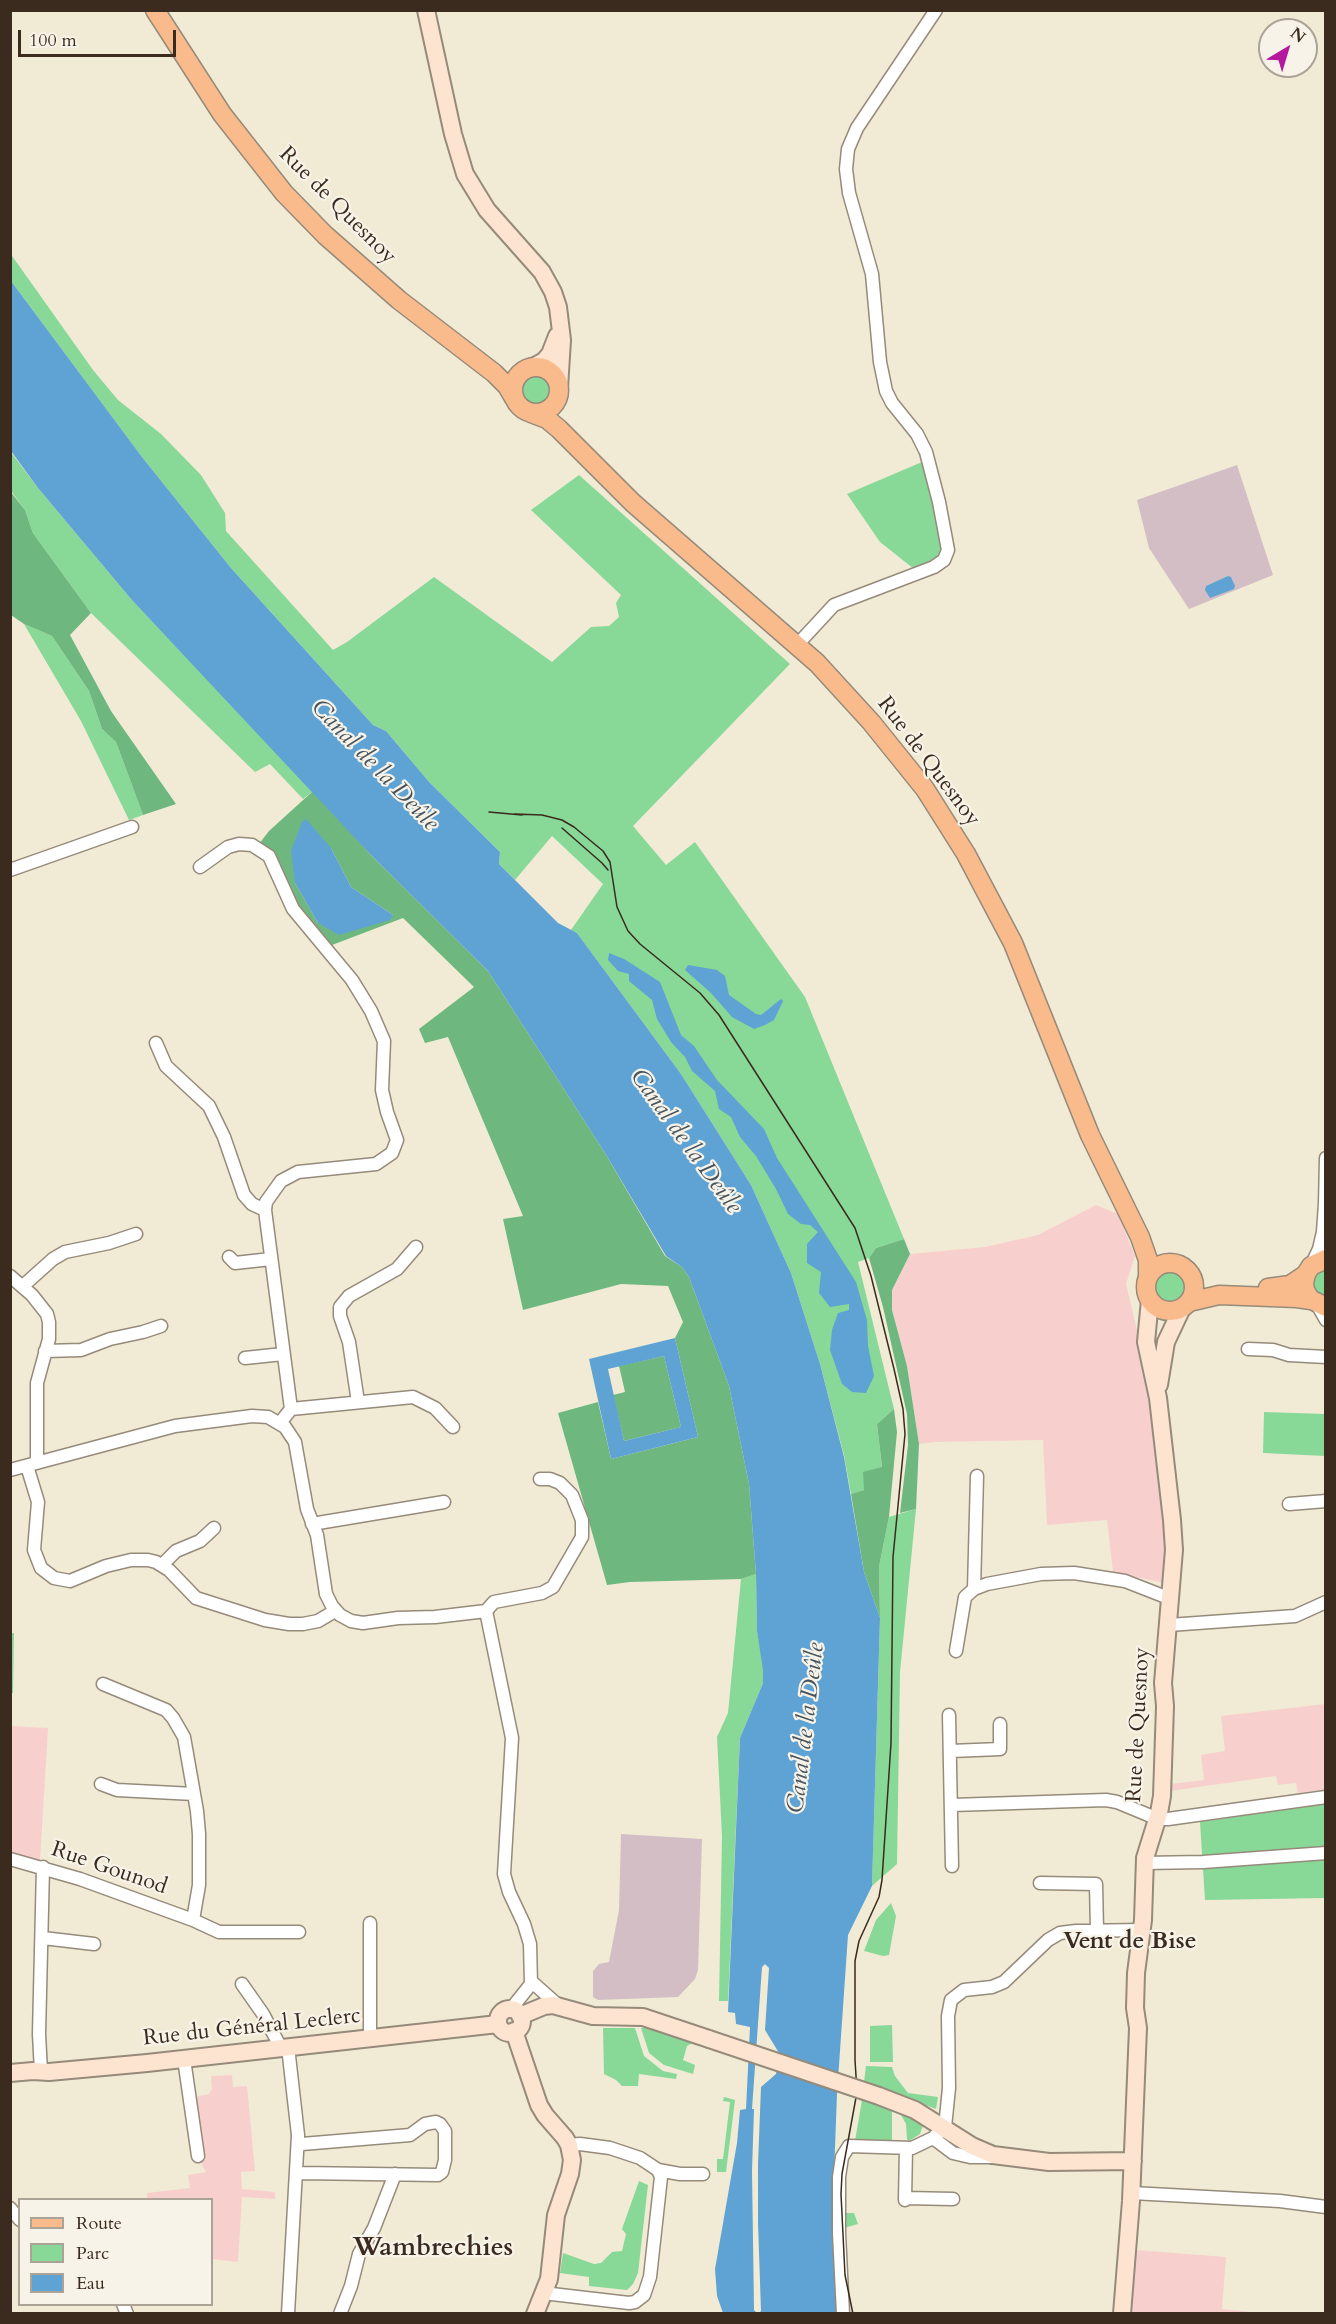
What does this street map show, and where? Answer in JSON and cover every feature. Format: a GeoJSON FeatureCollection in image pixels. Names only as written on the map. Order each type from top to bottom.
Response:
{"type":"FeatureCollection","features":[{"type":"Feature","properties":{"kind":"main road","name":"Rue de Quesnoy"},"geometry":{"type":"LineString","coordinates":[[155,10],[226,120],[284,193],[325,235],[399,300],[469,352],[504,382],[514,399]]}},
{"type":"Feature","properties":{"kind":"main road","name":"Rue de Quesnoy"},"geometry":{"type":"LineString","coordinates":[[469,352],[506,367],[530,368]]}},
{"type":"Feature","properties":{"kind":"main road"},"geometry":{"type":"LineString","coordinates":[[530,368],[549,371],[555,378],[559,391],[550,408],[541,413],[531,413],[522,409],[514,399],[514,382],[519,374],[530,368]]}},
{"type":"Feature","properties":{"kind":"main road","name":"Rue de Quesnoy"},"geometry":{"type":"LineString","coordinates":[[559,391],[561,409],[570,428],[602,472]]}},
{"type":"Feature","properties":{"kind":"main road","name":"Rue de Quesnoy"},"geometry":{"type":"LineString","coordinates":[[531,413],[553,424],[633,503],[797,645],[827,674],[888,741],[925,789],[966,854],[1017,951],[1090,1135],[1143,1244],[1148,1260],[1148,1275]]}},
{"type":"Feature","properties":{"kind":"main road","name":"Rue de Quesnoy"},"geometry":{"type":"LineString","coordinates":[[1103,1161],[1156,1248],[1181,1267],[1212,1284],[1252,1288],[1287,1286],[1314,1267]]}},
{"type":"Feature","properties":{"kind":"main road"},"geometry":{"type":"LineString","coordinates":[[1185,1305],[1194,1287],[1181,1267],[1159,1264],[1148,1275],[1145,1289],[1150,1300],[1162,1310],[1172,1311],[1219,1295],[1297,1298],[1320,1308]]}},
{"type":"Feature","properties":{"kind":"main road"},"geometry":{"type":"LineString","coordinates":[[1314,1267],[1305,1290],[1320,1308]]}},
{"type":"Feature","properties":{"kind":"street"},"geometry":{"type":"LineString","coordinates":[[426,10],[453,134],[465,174],[487,210],[548,280],[559,314],[562,340],[559,391]]}},
{"type":"Feature","properties":{"kind":"street"},"geometry":{"type":"LineString","coordinates":[[797,645],[834,605],[934,567],[944,560],[948,550],[926,452],[917,434],[892,403],[886,391],[880,362],[872,274],[849,193],[846,169],[848,149],[857,128],[936,10]]}},
{"type":"Feature","properties":{"kind":"street"},"geometry":{"type":"LineString","coordinates":[[530,368],[544,361],[553,347],[559,314]]}},
{"type":"Feature","properties":{"kind":"street"},"geometry":{"type":"LineString","coordinates":[[10,870],[132,827]]}},
{"type":"Feature","properties":{"kind":"street"},"geometry":{"type":"LineString","coordinates":[[200,867],[228,847],[239,844],[252,846],[269,856],[293,909],[352,980],[371,1011],[384,1041],[382,1090],[397,1140],[392,1153],[376,1164],[304,1171],[291,1175],[281,1181],[272,1191],[265,1210],[291,1408],[280,1423]]}},
{"type":"Feature","properties":{"kind":"street"},"geometry":{"type":"LineString","coordinates":[[156,1043],[166,1066],[209,1106],[224,1137],[244,1195],[252,1204],[265,1210]]}},
{"type":"Feature","properties":{"kind":"street"},"geometry":{"type":"LineString","coordinates":[[1314,1267],[1321,1240],[1325,1204],[1326,1158]]}},
{"type":"Feature","properties":{"kind":"street"},"geometry":{"type":"LineString","coordinates":[[24,1285],[53,1259],[65,1252],[119,1241],[136,1234]]}},
{"type":"Feature","properties":{"kind":"street"},"geometry":{"type":"LineString","coordinates":[[358,1402],[349,1342],[339,1316],[340,1306],[349,1296],[397,1269],[416,1247]]}},
{"type":"Feature","properties":{"kind":"street"},"geometry":{"type":"LineString","coordinates":[[229,1257],[235,1263],[271,1259]]}},
{"type":"Feature","properties":{"kind":"street"},"geometry":{"type":"LineString","coordinates":[[10,1276],[24,1285],[42,1307],[49,1322],[49,1339],[37,1383],[32,1465],[39,1509],[33,1542],[34,1550],[36,1558],[47,1573],[54,1578],[70,1581],[106,1566],[131,1560],[148,1560],[162,1565],[196,1598],[265,1620],[303,1624],[318,1621],[335,1611]]}},
{"type":"Feature","properties":{"kind":"street","name":"Rue de Quesnoy"},"geometry":{"type":"LineString","coordinates":[[1122,2313],[1132,2193],[1138,2028],[1135,2008],[1136,1973],[1142,1930],[1144,1863],[1158,1819],[1162,1796],[1165,1706],[1163,1683],[1174,1550],[1158,1398],[1146,1342],[1150,1300]]}},
{"type":"Feature","properties":{"kind":"street","name":"Rue de Quesnoy"},"geometry":{"type":"LineString","coordinates":[[1158,1398],[1161,1364],[1166,1342],[1185,1305]]}},
{"type":"Feature","properties":{"kind":"street"},"geometry":{"type":"LineString","coordinates":[[45,1351],[81,1350],[111,1339],[161,1326]]}},
{"type":"Feature","properties":{"kind":"street"},"geometry":{"type":"LineString","coordinates":[[1248,1349],[1326,1357]]}},
{"type":"Feature","properties":{"kind":"street"},"geometry":{"type":"LineString","coordinates":[[245,1358],[283,1354]]}},
{"type":"Feature","properties":{"kind":"street"},"geometry":{"type":"LineString","coordinates":[[291,1408],[413,1397],[435,1408],[454,1425]]}},
{"type":"Feature","properties":{"kind":"street"},"geometry":{"type":"LineString","coordinates":[[10,1470],[140,1435],[196,1423],[268,1417],[280,1423],[295,1442],[307,1509],[316,1535],[326,1594],[335,1611],[351,1621],[363,1623],[486,1611],[494,1602],[549,1591],[558,1582],[582,1537],[582,1520],[572,1495],[560,1483],[550,1479],[540,1479]]}},
{"type":"Feature","properties":{"kind":"street"},"geometry":{"type":"LineString","coordinates":[[974,1589],[977,1476]]}},
{"type":"Feature","properties":{"kind":"street"},"geometry":{"type":"LineString","coordinates":[[1289,1504],[1326,1501]]}},
{"type":"Feature","properties":{"kind":"street"},"geometry":{"type":"LineString","coordinates":[[312,1524],[444,1502]]}},
{"type":"Feature","properties":{"kind":"street"},"geometry":{"type":"LineString","coordinates":[[162,1565],[176,1551],[200,1541],[214,1528]]}},
{"type":"Feature","properties":{"kind":"street"},"geometry":{"type":"LineString","coordinates":[[956,1651],[963,1601],[974,1589],[1034,1575],[1067,1572],[1125,1581],[1171,1599]]}},
{"type":"Feature","properties":{"kind":"street"},"geometry":{"type":"LineString","coordinates":[[1169,1625],[1295,1616],[1326,1602]]}},
{"type":"Feature","properties":{"kind":"street"},"geometry":{"type":"LineString","coordinates":[[486,1611],[512,1738],[504,1874],[509,1892],[529,1938],[532,1982],[515,2019],[545,2115],[569,2145],[571,2165],[556,2215],[550,2272],[535,2313]]}},
{"type":"Feature","properties":{"kind":"street"},"geometry":{"type":"LineString","coordinates":[[103,1684],[165,1710],[173,1718],[186,1743],[198,1823],[199,1876],[193,1920]]}},
{"type":"Feature","properties":{"kind":"street"},"geometry":{"type":"LineString","coordinates":[[949,1715],[952,1866]]}},
{"type":"Feature","properties":{"kind":"street"},"geometry":{"type":"LineString","coordinates":[[951,1751],[1000,1749],[1000,1724]]}},
{"type":"Feature","properties":{"kind":"street"},"geometry":{"type":"LineString","coordinates":[[101,1784],[117,1790],[194,1794]]}},
{"type":"Feature","properties":{"kind":"street"},"geometry":{"type":"LineString","coordinates":[[952,1805],[1106,1800],[1117,1802],[1158,1819],[1168,1819],[1326,1797]]}},
{"type":"Feature","properties":{"kind":"street"},"geometry":{"type":"LineString","coordinates":[[1144,1863],[1203,1862],[1326,1853]]}},
{"type":"Feature","properties":{"kind":"street","name":"Rue Gounod"},"geometry":{"type":"LineString","coordinates":[[10,1859],[43,1867],[193,1920],[214,1931],[224,1933],[298,1932]]}},
{"type":"Feature","properties":{"kind":"street"},"geometry":{"type":"LineString","coordinates":[[41,2072],[39,2034],[43,1867]]}},
{"type":"Feature","properties":{"kind":"street"},"geometry":{"type":"LineString","coordinates":[[1040,1882],[1096,1884],[1097,1930]]}},
{"type":"Feature","properties":{"kind":"street"},"geometry":{"type":"LineString","coordinates":[[370,1923],[370,2038]]}},
{"type":"Feature","properties":{"kind":"street"},"geometry":{"type":"LineString","coordinates":[[843,2313],[839,2232],[839,2176],[842,2157],[849,2146],[906,2148],[916,2146],[939,2133],[949,2088],[948,2016],[953,1998],[964,1990],[992,1987],[1004,1982],[1048,1940],[1060,1933],[1142,1930]]}},
{"type":"Feature","properties":{"kind":"street"},"geometry":{"type":"LineString","coordinates":[[43,1938],[94,1944]]}},
{"type":"Feature","properties":{"kind":"street"},"geometry":{"type":"LineString","coordinates":[[532,1982],[560,2007]]}},
{"type":"Feature","properties":{"kind":"street"},"geometry":{"type":"LineString","coordinates":[[242,1984],[285,2047],[298,2141],[288,2313]]}},
{"type":"Feature","properties":{"kind":"street"},"geometry":{"type":"LineString","coordinates":[[515,2019],[544,2006],[560,2007],[593,2016],[643,2017],[915,2110],[939,2133],[1004,2157],[1049,2162],[1132,2161]]}},
{"type":"Feature","properties":{"kind":"street","name":"Rue du Général Leclerc"},"geometry":{"type":"LineString","coordinates":[[10,2073],[184,2059],[498,2024],[504,2031],[515,2019]]}},
{"type":"Feature","properties":{"kind":"street"},"geometry":{"type":"LineString","coordinates":[[184,2059],[198,2156]]}},
{"type":"Feature","properties":{"kind":"street"},"geometry":{"type":"LineString","coordinates":[[296,2175],[301,2173],[438,2175],[442,2172],[446,2160],[444,2127],[436,2122],[425,2124],[410,2135],[302,2144],[298,2141]]}},
{"type":"Feature","properties":{"kind":"street"},"geometry":{"type":"LineString","coordinates":[[569,2145],[580,2144],[610,2148],[640,2158],[660,2174],[703,2174]]}},
{"type":"Feature","properties":{"kind":"street"},"geometry":{"type":"LineString","coordinates":[[906,2148],[905,2199],[953,2199]]}},
{"type":"Feature","properties":{"kind":"street"},"geometry":{"type":"LineString","coordinates":[[340,2313],[351,2286],[359,2254],[374,2228],[395,2174]]}},
{"type":"Feature","properties":{"kind":"street"},"geometry":{"type":"LineString","coordinates":[[543,2293],[629,2302],[635,2302],[644,2295],[650,2277],[660,2174]]}},
{"type":"Feature","properties":{"kind":"street"},"geometry":{"type":"LineString","coordinates":[[1132,2193],[1280,2201],[1326,2207]]}},
{"type":"Feature","properties":{"kind":"shaded area"},"geometry":{"type":"Polygon","coordinates":[[[1237,465],[1273,575],[1189,609],[1149,548],[1137,500],[1237,465]]]}},
{"type":"Feature","properties":{"kind":"shaded area"},"geometry":{"type":"Polygon","coordinates":[[[1096,1205],[1118,1214],[1135,1256],[1126,1284],[1153,1397],[1165,1534],[1164,1583],[1113,1572],[1107,1520],[1047,1525],[1043,1440],[919,1444],[907,1366],[892,1310],[892,1290],[910,1254],[985,1247],[1038,1235],[1096,1205]]]}},
{"type":"Feature","properties":{"kind":"shaded area"},"geometry":{"type":"Polygon","coordinates":[[[1325,1704],[1325,1790],[1298,1793],[1296,1783],[1278,1785],[1276,1776],[1170,1791],[1170,1784],[1204,1780],[1201,1755],[1225,1751],[1221,1716],[1325,1704]]]}},
{"type":"Feature","properties":{"kind":"shaded area"},"geometry":{"type":"Polygon","coordinates":[[[11,1726],[48,1728],[40,1861],[11,1853],[11,1726]]]}},
{"type":"Feature","properties":{"kind":"shaded area"},"geometry":{"type":"Polygon","coordinates":[[[621,1834],[702,1839],[698,1970],[695,1979],[678,1997],[598,2000],[593,1997],[593,1971],[599,1964],[609,1962],[619,1910],[621,1834]]]}},
{"type":"Feature","properties":{"kind":"shaded area"},"geometry":{"type":"Polygon","coordinates":[[[232,2075],[233,2087],[247,2086],[255,2171],[241,2172],[242,2189],[275,2192],[275,2199],[242,2197],[238,2262],[213,2259],[213,2198],[147,2198],[147,2193],[190,2188],[188,2175],[206,2172],[198,2158],[190,2098],[209,2094],[212,2089],[211,2076],[232,2075]]]}},
{"type":"Feature","properties":{"kind":"shaded area"},"geometry":{"type":"Polygon","coordinates":[[[1136,2250],[1226,2257],[1222,2309],[1260,2313],[1130,2314],[1136,2250]]]}},
{"type":"Feature","properties":{"kind":"green space"},"geometry":{"type":"Polygon","coordinates":[[[10,253],[93,370],[118,400],[161,434],[201,475],[225,513],[226,531],[333,650],[434,577],[552,662],[591,627],[609,626],[619,617],[616,603],[621,595],[531,510],[579,475],[790,664],[633,826],[666,865],[695,842],[805,997],[904,1239],[876,1248],[869,1258],[858,1262],[894,1409],[877,1424],[882,1468],[864,1490],[851,1494],[844,1455],[820,1364],[791,1273],[751,1185],[681,1074],[577,933],[571,930],[603,884],[552,836],[515,880],[499,864],[500,852],[430,783],[386,731],[373,725],[231,568],[142,457],[11,281],[10,253]]]}},
{"type":"Feature","properties":{"kind":"green space"},"geometry":{"type":"Polygon","coordinates":[[[536,376],[546,380],[550,390],[546,400],[536,404],[526,400],[522,390],[526,380],[536,376]]]}},
{"type":"Feature","properties":{"kind":"green space"},"geometry":{"type":"Polygon","coordinates":[[[10,451],[131,599],[313,791],[303,799],[270,764],[255,772],[91,613],[33,533],[25,510],[11,491],[10,451]]]}},
{"type":"Feature","properties":{"kind":"green space"},"geometry":{"type":"Polygon","coordinates":[[[922,462],[943,545],[937,558],[914,569],[880,542],[847,494],[922,462]]]}},
{"type":"Feature","properties":{"kind":"green space"},"geometry":{"type":"Polygon","coordinates":[[[10,491],[25,510],[33,533],[91,613],[70,635],[111,711],[176,804],[143,815],[116,742],[102,729],[89,691],[52,636],[24,624],[11,615],[10,491]]]}},
{"type":"Feature","properties":{"kind":"green space"},"geometry":{"type":"Polygon","coordinates":[[[24,624],[52,636],[89,691],[102,729],[116,742],[143,815],[129,820],[81,721],[24,624]]]}},
{"type":"Feature","properties":{"kind":"green space"},"geometry":{"type":"Polygon","coordinates":[[[313,791],[370,854],[488,971],[605,1153],[665,1256],[682,1267],[689,1277],[729,1386],[749,1484],[756,1574],[741,1579],[630,1582],[607,1585],[558,1413],[598,1402],[611,1459],[698,1437],[675,1338],[683,1322],[668,1286],[621,1284],[523,1310],[503,1219],[523,1216],[448,1037],[425,1043],[419,1029],[474,987],[403,918],[332,945],[309,922],[259,844],[269,831],[313,791]],[[331,848],[295,883],[318,923],[393,915],[351,887],[331,848]]]}},
{"type":"Feature","properties":{"kind":"green space"},"geometry":{"type":"Polygon","coordinates":[[[904,1239],[910,1254],[892,1290],[892,1310],[907,1366],[919,1444],[916,1509],[900,1513],[908,1445],[907,1414],[883,1307],[869,1258],[876,1248],[904,1239]]]}},
{"type":"Feature","properties":{"kind":"green space"},"geometry":{"type":"Polygon","coordinates":[[[1325,1266],[1325,1299],[1312,1290],[1313,1274],[1325,1266]]]}},
{"type":"Feature","properties":{"kind":"green space"},"geometry":{"type":"Polygon","coordinates":[[[1170,1269],[1182,1274],[1187,1286],[1182,1298],[1170,1303],[1158,1298],[1153,1286],[1158,1274],[1170,1269]]]}},
{"type":"Feature","properties":{"kind":"green space"},"geometry":{"type":"Polygon","coordinates":[[[664,1356],[681,1427],[624,1441],[613,1395],[625,1392],[619,1366],[664,1356]]]}},
{"type":"Feature","properties":{"kind":"green space"},"geometry":{"type":"Polygon","coordinates":[[[894,1409],[897,1432],[889,1517],[879,1567],[880,1618],[864,1572],[851,1494],[864,1490],[863,1472],[882,1467],[877,1424],[894,1409]]]}},
{"type":"Feature","properties":{"kind":"green space"},"geometry":{"type":"Polygon","coordinates":[[[1264,1412],[1325,1414],[1325,1456],[1263,1453],[1264,1412]]]}},
{"type":"Feature","properties":{"kind":"green space"},"geometry":{"type":"Polygon","coordinates":[[[916,1509],[900,1672],[897,1864],[872,1886],[880,1618],[879,1567],[889,1517],[916,1509]]]}},
{"type":"Feature","properties":{"kind":"green space"},"geometry":{"type":"Polygon","coordinates":[[[756,1574],[757,1631],[763,1663],[763,1683],[740,1738],[728,2001],[719,2001],[722,1836],[717,1737],[728,1713],[741,1579],[756,1574]]]}},
{"type":"Feature","properties":{"kind":"green space"},"geometry":{"type":"Polygon","coordinates":[[[11,1633],[14,1633],[13,1693],[10,1693],[11,1633]]]}},
{"type":"Feature","properties":{"kind":"green space"},"geometry":{"type":"Polygon","coordinates":[[[1325,1804],[1325,1898],[1205,1900],[1200,1822],[1325,1804]]]}},
{"type":"Feature","properties":{"kind":"green space"},"geometry":{"type":"Polygon","coordinates":[[[891,1903],[896,1916],[889,1955],[883,1956],[864,1951],[876,1920],[891,1903]]]}},
{"type":"Feature","properties":{"kind":"green space"},"geometry":{"type":"Polygon","coordinates":[[[892,2025],[893,2062],[870,2062],[870,2026],[892,2025]]]}},
{"type":"Feature","properties":{"kind":"green space"},"geometry":{"type":"Polygon","coordinates":[[[603,2028],[635,2028],[644,2056],[663,2071],[677,2074],[676,2079],[639,2074],[638,2086],[622,2086],[604,2074],[603,2028]]]}},
{"type":"Feature","properties":{"kind":"green space"},"geometry":{"type":"Polygon","coordinates":[[[641,2028],[651,2028],[694,2042],[687,2046],[683,2060],[695,2065],[693,2074],[664,2065],[649,2053],[641,2028]]]}},
{"type":"Feature","properties":{"kind":"green space"},"geometry":{"type":"Polygon","coordinates":[[[866,2066],[892,2067],[895,2076],[908,2093],[938,2097],[936,2109],[864,2082],[866,2066]]]}},
{"type":"Feature","properties":{"kind":"green space"},"geometry":{"type":"Polygon","coordinates":[[[724,2097],[735,2100],[726,2172],[717,2172],[717,2159],[723,2159],[730,2102],[723,2101],[724,2097]]]}},
{"type":"Feature","properties":{"kind":"green space"},"geometry":{"type":"Polygon","coordinates":[[[862,2100],[892,2108],[892,2142],[855,2141],[862,2100]]]}},
{"type":"Feature","properties":{"kind":"green space"},"geometry":{"type":"Polygon","coordinates":[[[900,2113],[923,2125],[920,2134],[909,2141],[906,2124],[900,2113]]]}},
{"type":"Feature","properties":{"kind":"green space"},"geometry":{"type":"Polygon","coordinates":[[[639,2181],[648,2185],[638,2273],[633,2284],[627,2290],[589,2286],[589,2277],[560,2273],[563,2253],[594,2264],[601,2263],[612,2252],[622,2251],[626,2234],[622,2229],[639,2181]]]}},
{"type":"Feature","properties":{"kind":"green space"},"geometry":{"type":"Polygon","coordinates":[[[845,2213],[854,2213],[858,2224],[844,2228],[845,2213]]]}},
{"type":"Feature","properties":{"kind":"water","name":"Canal de la Deûle"},"geometry":{"type":"Polygon","coordinates":[[[11,281],[142,457],[231,568],[373,725],[386,731],[430,783],[500,852],[499,864],[558,923],[577,933],[681,1074],[751,1185],[791,1273],[820,1364],[844,1457],[864,1572],[880,1618],[872,1886],[848,1935],[837,2094],[834,2174],[838,2313],[759,2313],[761,2311],[758,2164],[761,2087],[776,2074],[779,2053],[765,2030],[769,1968],[765,1964],[762,1967],[752,2109],[754,2109],[752,2171],[754,2310],[757,2313],[723,2313],[717,2296],[715,2269],[737,2143],[740,2110],[746,2109],[750,2027],[736,2024],[735,2013],[728,2012],[740,1738],[763,1683],[763,1670],[757,1631],[756,1574],[749,1484],[729,1386],[689,1277],[682,1267],[666,1256],[605,1153],[488,971],[370,854],[131,599],[38,488],[11,451],[11,281]]]}},
{"type":"Feature","properties":{"kind":"water"},"geometry":{"type":"Polygon","coordinates":[[[1228,576],[1231,577],[1234,589],[1210,598],[1205,590],[1206,586],[1228,576]]]}},
{"type":"Feature","properties":{"kind":"water"},"geometry":{"type":"Polygon","coordinates":[[[306,819],[331,848],[351,887],[393,915],[390,920],[339,935],[318,923],[295,883],[291,851],[302,822],[306,819]]]}},
{"type":"Feature","properties":{"kind":"water"},"geometry":{"type":"Polygon","coordinates":[[[609,953],[624,959],[660,982],[681,1035],[694,1046],[717,1080],[764,1129],[777,1158],[856,1282],[867,1320],[868,1346],[874,1376],[866,1393],[852,1392],[842,1384],[830,1350],[832,1330],[838,1313],[849,1310],[849,1304],[830,1307],[819,1293],[821,1272],[807,1263],[807,1244],[818,1232],[810,1225],[801,1224],[788,1214],[756,1156],[740,1137],[731,1117],[719,1109],[715,1091],[692,1071],[685,1057],[671,1042],[657,1019],[652,1000],[629,981],[629,974],[618,971],[608,960],[609,953]]]}},
{"type":"Feature","properties":{"kind":"water"},"geometry":{"type":"Polygon","coordinates":[[[688,965],[717,970],[725,976],[729,995],[756,1014],[761,1015],[781,999],[783,1001],[774,1020],[754,1029],[732,1017],[711,993],[685,970],[688,965]]]}},
{"type":"Feature","properties":{"kind":"water"},"geometry":{"type":"Polygon","coordinates":[[[675,1338],[698,1437],[611,1459],[589,1359],[675,1338]],[[664,1356],[608,1369],[624,1441],[681,1427],[664,1356]]]}},
{"type":"Feature","properties":{"kind":"tram line"},"geometry":{"type":"LineString","coordinates":[[489,812],[522,815]]}},
{"type":"Feature","properties":{"kind":"tram line"},"geometry":{"type":"LineString","coordinates":[[515,814],[542,815],[562,820],[603,851],[610,862],[617,907],[628,931],[640,944],[700,993],[719,1015],[855,1228],[871,1276],[894,1369],[903,1409],[905,1434],[893,1557],[891,1743],[882,1880],[879,1897],[859,1941],[855,1961],[857,2092],[842,2174],[841,2194],[845,2275],[853,2314]]}},
{"type":"Feature","properties":{"kind":"tram line"},"geometry":{"type":"LineString","coordinates":[[562,828],[608,870]]}},
{"type":"Feature","properties":{"kind":"district","name":"Vent de Bise"},"geometry":{"type":"Point","coordinates":[1130,1942]}},
{"type":"Feature","properties":{"kind":"district","name":"Wambrechies"},"geometry":{"type":"Point","coordinates":[433,2249]}}]}
